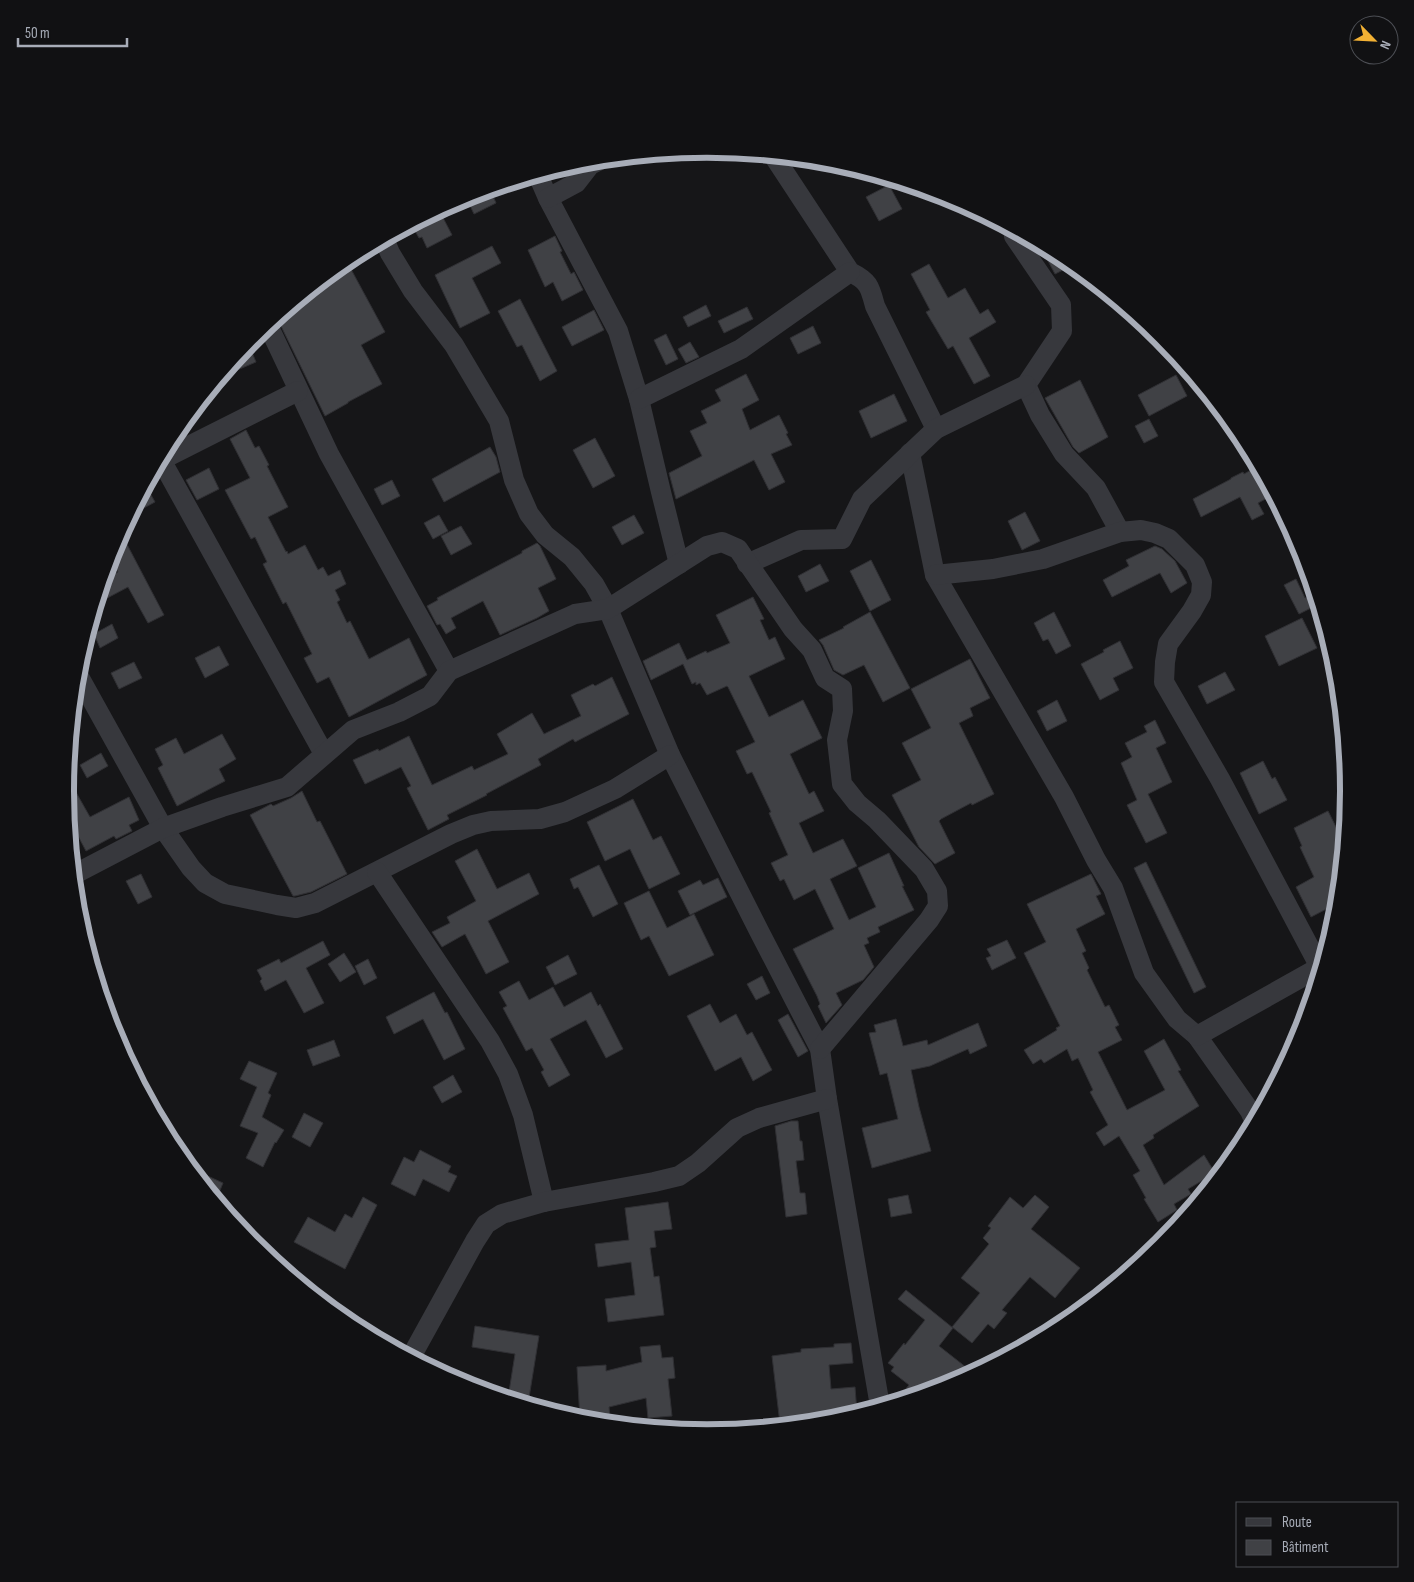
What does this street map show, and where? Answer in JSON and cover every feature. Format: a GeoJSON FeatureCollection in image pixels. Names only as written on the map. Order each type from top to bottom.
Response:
{"type":"FeatureCollection","features":[{"type":"Feature","properties":{"kind":"street"},"geometry":{"type":"LineString","coordinates":[[777,162],[850,272],[862,278],[870,287],[875,306],[936,429]]}},
{"type":"Feature","properties":{"kind":"street"},"geometry":{"type":"LineString","coordinates":[[548,198],[576,183],[587,169]]}},
{"type":"Feature","properties":{"kind":"street"},"geometry":{"type":"LineString","coordinates":[[540,180],[618,330],[639,399],[679,564]]}},
{"type":"Feature","properties":{"kind":"street"},"geometry":{"type":"LineString","coordinates":[[747,564],[801,540],[842,539],[862,499],[936,429],[1026,385],[1062,331],[1061,305],[1016,239]]}},
{"type":"Feature","properties":{"kind":"street"},"geometry":{"type":"LineString","coordinates":[[387,245],[408,283],[454,345],[499,421],[514,480],[528,514],[545,535],[572,557],[594,584],[608,609],[670,755],[820,1049],[879,1401]]}},
{"type":"Feature","properties":{"kind":"street"},"geometry":{"type":"LineString","coordinates":[[639,399],[741,349],[850,272]]}},
{"type":"Feature","properties":{"kind":"street"},"geometry":{"type":"LineString","coordinates":[[271,332],[329,454],[449,672]]}},
{"type":"Feature","properties":{"kind":"street"},"geometry":{"type":"LineString","coordinates":[[1026,385],[1040,415],[1064,454],[1096,488],[1120,532]]}},
{"type":"Feature","properties":{"kind":"street"},"geometry":{"type":"LineString","coordinates":[[171,454],[298,391]]}},
{"type":"Feature","properties":{"kind":"street"},"geometry":{"type":"LineString","coordinates":[[910,453],[935,575],[1064,797],[1096,860],[1113,888],[1144,973],[1177,1019],[1197,1036],[1251,1114]]}},
{"type":"Feature","properties":{"kind":"street"},"geometry":{"type":"LineString","coordinates":[[164,465],[324,754]]}},
{"type":"Feature","properties":{"kind":"street"},"geometry":{"type":"LineString","coordinates":[[935,575],[993,570],[1043,559],[1120,532],[1141,530],[1169,539],[1195,565],[1202,582],[1202,595],[1168,644],[1164,662],[1164,682],[1220,780],[1317,962]]}},
{"type":"Feature","properties":{"kind":"street"},"geometry":{"type":"LineString","coordinates":[[79,872],[162,828],[286,787],[353,730],[399,712],[430,696],[449,672],[574,614],[608,609],[707,546],[722,542],[738,549],[793,630],[812,650],[825,678],[842,690],[844,711],[837,740],[842,784],[857,803],[924,869],[937,891],[938,906],[929,920],[820,1049]]}},
{"type":"Feature","properties":{"kind":"street"},"geometry":{"type":"LineString","coordinates":[[82,691],[162,828],[205,884],[225,894],[296,908],[315,903],[451,834],[473,825],[491,821],[540,819],[565,812],[615,789],[670,755]]}},
{"type":"Feature","properties":{"kind":"street"},"geometry":{"type":"LineString","coordinates":[[377,872],[490,1041],[508,1074],[523,1116],[544,1202]]}},
{"type":"Feature","properties":{"kind":"street"},"geometry":{"type":"LineString","coordinates":[[1197,1036],[1314,971]]}},
{"type":"Feature","properties":{"kind":"street"},"geometry":{"type":"LineString","coordinates":[[414,1352],[475,1241],[486,1224],[502,1214],[544,1202],[679,1176],[698,1163],[737,1128],[759,1118],[827,1098]]}},
{"type":"Feature","properties":{"kind":"building"},"geometry":{"type":"Polygon","coordinates":[[[889,185],[902,209],[879,221],[866,197],[889,185]]]}},
{"type":"Feature","properties":{"kind":"building"},"geometry":{"type":"Polygon","coordinates":[[[493,195],[496,203],[474,214],[469,204],[493,195]]]}},
{"type":"Feature","properties":{"kind":"building"},"geometry":{"type":"Polygon","coordinates":[[[442,216],[452,235],[427,248],[422,237],[419,238],[414,230],[442,216]]]}},
{"type":"Feature","properties":{"kind":"building"},"geometry":{"type":"Polygon","coordinates":[[[555,236],[562,251],[560,252],[571,274],[574,272],[583,290],[562,301],[553,282],[545,287],[528,250],[555,236]]]}},
{"type":"Feature","properties":{"kind":"building"},"geometry":{"type":"Polygon","coordinates":[[[492,246],[501,263],[472,278],[490,313],[460,328],[435,275],[492,246]]]}},
{"type":"Feature","properties":{"kind":"building"},"geometry":{"type":"Polygon","coordinates":[[[1045,256],[1065,269],[1055,274],[1045,256]]]}},
{"type":"Feature","properties":{"kind":"building"},"geometry":{"type":"Polygon","coordinates":[[[929,264],[948,298],[965,288],[980,314],[988,309],[996,322],[969,338],[990,376],[974,384],[953,346],[948,349],[926,312],[930,310],[911,274],[929,264]]]}},
{"type":"Feature","properties":{"kind":"building"},"geometry":{"type":"Polygon","coordinates":[[[350,268],[385,332],[361,345],[382,384],[325,416],[280,324],[350,268]]]}},
{"type":"Feature","properties":{"kind":"building"},"geometry":{"type":"Polygon","coordinates":[[[520,299],[557,371],[540,381],[522,345],[517,347],[498,311],[520,299]]]}},
{"type":"Feature","properties":{"kind":"building"},"geometry":{"type":"Polygon","coordinates":[[[706,305],[711,316],[688,327],[683,317],[706,305]]]}},
{"type":"Feature","properties":{"kind":"building"},"geometry":{"type":"Polygon","coordinates":[[[747,307],[753,319],[724,333],[718,321],[747,307]]]}},
{"type":"Feature","properties":{"kind":"building"},"geometry":{"type":"Polygon","coordinates":[[[594,310],[604,330],[572,346],[562,327],[594,310]]]}},
{"type":"Feature","properties":{"kind":"building"},"geometry":{"type":"Polygon","coordinates":[[[813,326],[821,343],[798,354],[790,338],[813,326]]]}},
{"type":"Feature","properties":{"kind":"building"},"geometry":{"type":"Polygon","coordinates":[[[666,334],[678,359],[666,365],[654,340],[666,334]]]}},
{"type":"Feature","properties":{"kind":"building"},"geometry":{"type":"Polygon","coordinates":[[[690,342],[699,357],[686,363],[678,349],[690,342]]]}},
{"type":"Feature","properties":{"kind":"building"},"geometry":{"type":"Polygon","coordinates":[[[251,351],[256,362],[231,373],[251,351]]]}},
{"type":"Feature","properties":{"kind":"building"},"geometry":{"type":"Polygon","coordinates":[[[746,374],[759,400],[742,409],[750,430],[779,415],[788,433],[786,434],[792,445],[771,454],[785,482],[769,490],[754,460],[676,499],[669,473],[702,456],[690,431],[707,423],[701,411],[721,401],[715,390],[746,374]]]}},
{"type":"Feature","properties":{"kind":"building"},"geometry":{"type":"Polygon","coordinates":[[[1176,375],[1187,396],[1149,416],[1138,395],[1176,375]]]}},
{"type":"Feature","properties":{"kind":"building"},"geometry":{"type":"Polygon","coordinates":[[[1080,380],[1108,437],[1079,453],[1073,447],[1045,398],[1080,380]]]}},
{"type":"Feature","properties":{"kind":"building"},"geometry":{"type":"Polygon","coordinates":[[[894,394],[907,421],[871,438],[859,411],[894,394]]]}},
{"type":"Feature","properties":{"kind":"building"},"geometry":{"type":"Polygon","coordinates":[[[1149,419],[1158,436],[1144,443],[1135,426],[1149,419]]]}},
{"type":"Feature","properties":{"kind":"building"},"geometry":{"type":"Polygon","coordinates":[[[246,430],[255,448],[259,446],[288,507],[268,517],[286,552],[288,554],[305,545],[318,570],[323,567],[328,576],[340,570],[346,584],[335,590],[340,600],[337,602],[347,623],[350,621],[369,659],[409,638],[427,675],[349,717],[329,677],[317,683],[304,658],[312,654],[286,602],[283,604],[263,564],[267,562],[255,537],[251,539],[225,490],[250,478],[230,439],[246,430]]]}},
{"type":"Feature","properties":{"kind":"building"},"geometry":{"type":"Polygon","coordinates":[[[595,438],[615,476],[593,488],[573,450],[595,438]]]}},
{"type":"Feature","properties":{"kind":"building"},"geometry":{"type":"Polygon","coordinates":[[[490,447],[496,457],[500,472],[444,502],[432,479],[490,447]]]}},
{"type":"Feature","properties":{"kind":"building"},"geometry":{"type":"Polygon","coordinates":[[[209,468],[219,489],[197,500],[186,480],[209,468]]]}},
{"type":"Feature","properties":{"kind":"building"},"geometry":{"type":"Polygon","coordinates":[[[1252,469],[1268,498],[1258,503],[1264,514],[1252,520],[1240,497],[1201,517],[1193,499],[1243,472],[1244,474],[1252,469]]]}},
{"type":"Feature","properties":{"kind":"building"},"geometry":{"type":"Polygon","coordinates":[[[392,480],[400,496],[382,505],[374,489],[392,480]]]}},
{"type":"Feature","properties":{"kind":"building"},"geometry":{"type":"Polygon","coordinates":[[[149,492],[155,502],[139,510],[149,492]]]}},
{"type":"Feature","properties":{"kind":"building"},"geometry":{"type":"Polygon","coordinates":[[[1025,512],[1040,541],[1022,550],[1008,521],[1025,512]]]}},
{"type":"Feature","properties":{"kind":"building"},"geometry":{"type":"Polygon","coordinates":[[[439,515],[448,531],[433,539],[424,523],[439,515]]]}},
{"type":"Feature","properties":{"kind":"building"},"geometry":{"type":"Polygon","coordinates":[[[634,515],[644,533],[622,545],[612,527],[634,515]]]}},
{"type":"Feature","properties":{"kind":"building"},"geometry":{"type":"Polygon","coordinates":[[[461,526],[472,544],[451,555],[441,536],[461,526]]]}},
{"type":"Feature","properties":{"kind":"building"},"geometry":{"type":"Polygon","coordinates":[[[125,541],[164,615],[148,623],[128,587],[103,600],[112,575],[118,572],[115,567],[125,541]]]}},
{"type":"Feature","properties":{"kind":"building"},"geometry":{"type":"Polygon","coordinates":[[[537,543],[556,579],[538,588],[549,611],[500,635],[483,601],[451,618],[456,628],[446,634],[440,624],[437,625],[427,606],[438,600],[437,598],[522,553],[522,551],[537,543]]]}},
{"type":"Feature","properties":{"kind":"building"},"geometry":{"type":"Polygon","coordinates":[[[1155,546],[1162,549],[1175,561],[1187,583],[1171,593],[1160,573],[1112,597],[1103,580],[1129,566],[1126,560],[1155,546]]]}},
{"type":"Feature","properties":{"kind":"building"},"geometry":{"type":"Polygon","coordinates":[[[871,560],[891,600],[870,611],[850,571],[871,560]]]}},
{"type":"Feature","properties":{"kind":"building"},"geometry":{"type":"Polygon","coordinates":[[[820,564],[829,581],[806,592],[798,576],[820,564]]]}},
{"type":"Feature","properties":{"kind":"building"},"geometry":{"type":"Polygon","coordinates":[[[1296,579],[1305,598],[1310,596],[1313,607],[1299,614],[1284,585],[1296,579]]]}},
{"type":"Feature","properties":{"kind":"building"},"geometry":{"type":"Polygon","coordinates":[[[753,597],[764,619],[760,620],[769,640],[775,637],[785,659],[749,676],[769,717],[803,700],[822,738],[790,754],[809,794],[814,791],[824,811],[799,823],[813,853],[843,839],[857,866],[830,879],[849,920],[876,907],[858,868],[889,853],[914,910],[878,927],[880,932],[867,938],[869,943],[864,945],[874,967],[863,980],[836,993],[842,1005],[826,1023],[818,1006],[820,1004],[817,996],[793,949],[834,929],[815,889],[794,900],[784,879],[780,881],[771,863],[788,855],[769,813],[771,812],[752,772],[747,774],[736,751],[755,742],[728,687],[707,695],[700,683],[692,684],[683,664],[651,680],[643,661],[679,643],[687,660],[730,643],[716,615],[753,597]]]}},
{"type":"Feature","properties":{"kind":"building"},"geometry":{"type":"Polygon","coordinates":[[[870,612],[910,688],[883,702],[864,665],[843,675],[834,670],[819,640],[844,628],[870,612]]]}},
{"type":"Feature","properties":{"kind":"building"},"geometry":{"type":"Polygon","coordinates":[[[1054,612],[1071,646],[1056,654],[1048,639],[1043,641],[1034,623],[1054,612]]]}},
{"type":"Feature","properties":{"kind":"building"},"geometry":{"type":"Polygon","coordinates":[[[1302,618],[1317,648],[1279,666],[1265,636],[1302,618]]]}},
{"type":"Feature","properties":{"kind":"building"},"geometry":{"type":"Polygon","coordinates":[[[112,624],[118,638],[100,648],[94,634],[112,624]]]}},
{"type":"Feature","properties":{"kind":"building"},"geometry":{"type":"Polygon","coordinates":[[[1120,641],[1133,668],[1113,678],[1119,690],[1100,700],[1081,664],[1120,641]]]}},
{"type":"Feature","properties":{"kind":"building"},"geometry":{"type":"Polygon","coordinates":[[[219,646],[229,665],[205,678],[195,658],[219,646]]]}},
{"type":"Feature","properties":{"kind":"building"},"geometry":{"type":"Polygon","coordinates":[[[970,659],[990,698],[970,708],[973,716],[959,723],[994,794],[972,805],[971,803],[939,821],[955,853],[935,864],[919,847],[892,795],[921,780],[902,743],[931,728],[911,689],[970,659]]]}},
{"type":"Feature","properties":{"kind":"building"},"geometry":{"type":"Polygon","coordinates":[[[134,662],[142,678],[119,689],[111,673],[134,662]]]}},
{"type":"Feature","properties":{"kind":"building"},"geometry":{"type":"Polygon","coordinates":[[[1225,672],[1235,690],[1207,704],[1198,686],[1225,672]]]}},
{"type":"Feature","properties":{"kind":"building"},"geometry":{"type":"Polygon","coordinates":[[[612,677],[629,714],[575,742],[573,739],[538,759],[541,765],[447,815],[449,819],[428,830],[407,788],[411,786],[401,767],[365,784],[353,760],[378,749],[379,751],[409,736],[432,785],[472,766],[474,770],[508,754],[497,734],[532,713],[544,734],[581,716],[571,695],[612,677]]]}},
{"type":"Feature","properties":{"kind":"building"},"geometry":{"type":"Polygon","coordinates":[[[1057,700],[1067,721],[1047,731],[1037,711],[1057,700]]]}},
{"type":"Feature","properties":{"kind":"building"},"geometry":{"type":"Polygon","coordinates":[[[1155,720],[1166,743],[1156,748],[1172,782],[1148,794],[1167,833],[1146,843],[1127,805],[1137,800],[1121,763],[1132,757],[1125,743],[1147,732],[1144,726],[1155,720]]]}},
{"type":"Feature","properties":{"kind":"building"},"geometry":{"type":"Polygon","coordinates":[[[222,734],[236,759],[219,769],[225,781],[177,806],[158,768],[163,765],[155,749],[176,738],[184,754],[222,734]]]}},
{"type":"Feature","properties":{"kind":"building"},"geometry":{"type":"Polygon","coordinates":[[[101,753],[108,766],[87,778],[80,765],[101,753]]]}},
{"type":"Feature","properties":{"kind":"building"},"geometry":{"type":"Polygon","coordinates":[[[1263,761],[1272,779],[1275,777],[1287,800],[1259,814],[1240,773],[1263,761]]]}},
{"type":"Feature","properties":{"kind":"building"},"geometry":{"type":"Polygon","coordinates":[[[74,789],[90,817],[129,797],[139,820],[129,825],[132,831],[116,839],[114,836],[86,851],[75,830],[74,789]]]}},
{"type":"Feature","properties":{"kind":"building"},"geometry":{"type":"Polygon","coordinates":[[[302,791],[317,822],[320,821],[347,874],[311,892],[293,896],[250,815],[271,804],[273,806],[291,798],[302,791]]]}},
{"type":"Feature","properties":{"kind":"building"},"geometry":{"type":"Polygon","coordinates":[[[633,799],[653,840],[661,836],[680,874],[649,889],[630,849],[605,861],[587,822],[633,799]]]}},
{"type":"Feature","properties":{"kind":"building"},"geometry":{"type":"Polygon","coordinates":[[[1328,811],[1337,829],[1339,828],[1335,874],[1329,908],[1311,917],[1296,887],[1314,877],[1300,847],[1302,846],[1294,828],[1328,811]]]}},
{"type":"Feature","properties":{"kind":"building"},"geometry":{"type":"Polygon","coordinates":[[[477,849],[497,889],[529,873],[539,894],[488,921],[509,962],[486,974],[465,934],[442,947],[432,932],[450,923],[447,917],[476,901],[455,861],[477,849]]]}},
{"type":"Feature","properties":{"kind":"building"},"geometry":{"type":"Polygon","coordinates":[[[1146,862],[1206,987],[1194,993],[1134,868],[1146,862]]]}},
{"type":"Feature","properties":{"kind":"building"},"geometry":{"type":"Polygon","coordinates":[[[599,865],[618,904],[593,917],[578,887],[574,889],[570,879],[599,865]]]}},
{"type":"Feature","properties":{"kind":"building"},"geometry":{"type":"Polygon","coordinates":[[[141,874],[152,897],[138,904],[126,881],[141,874]]]}},
{"type":"Feature","properties":{"kind":"building"},"geometry":{"type":"Polygon","coordinates":[[[1091,874],[1101,894],[1096,896],[1105,914],[1076,929],[1086,951],[1082,953],[1089,968],[1087,970],[1105,1007],[1109,1005],[1119,1025],[1115,1027],[1122,1040],[1098,1052],[1127,1110],[1165,1090],[1144,1051],[1164,1039],[1181,1070],[1178,1071],[1199,1106],[1153,1135],[1154,1138],[1143,1145],[1164,1185],[1204,1155],[1213,1170],[1208,1177],[1188,1189],[1191,1194],[1174,1204],[1177,1210],[1158,1222],[1144,1199],[1146,1198],[1133,1175],[1140,1171],[1119,1136],[1104,1146],[1096,1133],[1108,1125],[1090,1092],[1093,1090],[1078,1058],[1072,1061],[1067,1049],[1044,1063],[1041,1059],[1033,1064],[1024,1050],[1057,1030],[1056,1028],[1060,1026],[1024,953],[1046,942],[1027,904],[1091,874]]]}},
{"type":"Feature","properties":{"kind":"building"},"geometry":{"type":"Polygon","coordinates":[[[718,878],[727,897],[690,915],[678,891],[700,880],[703,885],[718,878]]]}},
{"type":"Feature","properties":{"kind":"building"},"geometry":{"type":"Polygon","coordinates":[[[649,891],[667,928],[694,914],[714,955],[669,976],[649,936],[641,940],[624,903],[649,891]]]}},
{"type":"Feature","properties":{"kind":"building"},"geometry":{"type":"Polygon","coordinates":[[[1007,940],[1016,958],[992,970],[986,958],[991,956],[987,949],[1007,940]]]}},
{"type":"Feature","properties":{"kind":"building"},"geometry":{"type":"Polygon","coordinates":[[[323,941],[330,955],[306,968],[324,1003],[304,1013],[286,980],[265,991],[257,970],[279,959],[281,963],[323,941]]]}},
{"type":"Feature","properties":{"kind":"building"},"geometry":{"type":"Polygon","coordinates":[[[344,953],[356,972],[340,982],[328,964],[344,953]]]}},
{"type":"Feature","properties":{"kind":"building"},"geometry":{"type":"Polygon","coordinates":[[[568,955],[577,974],[555,985],[546,967],[568,955]]]}},
{"type":"Feature","properties":{"kind":"building"},"geometry":{"type":"Polygon","coordinates":[[[368,959],[377,978],[364,985],[355,966],[368,959]]]}},
{"type":"Feature","properties":{"kind":"building"},"geometry":{"type":"Polygon","coordinates":[[[762,976],[770,993],[756,1000],[747,984],[762,976]]]}},
{"type":"Feature","properties":{"kind":"building"},"geometry":{"type":"Polygon","coordinates":[[[519,981],[529,1000],[553,987],[564,1007],[591,992],[598,1006],[600,1004],[623,1049],[606,1058],[586,1020],[580,1023],[550,1039],[570,1075],[549,1087],[541,1072],[544,1070],[532,1048],[526,1051],[503,1008],[507,1006],[499,992],[519,981]]]}},
{"type":"Feature","properties":{"kind":"building"},"geometry":{"type":"Polygon","coordinates":[[[434,992],[445,1013],[447,1012],[465,1049],[444,1060],[423,1019],[394,1034],[386,1017],[434,992]]]}},
{"type":"Feature","properties":{"kind":"building"},"geometry":{"type":"Polygon","coordinates":[[[710,1004],[720,1023],[736,1014],[747,1035],[752,1032],[772,1070],[753,1081],[741,1057],[715,1071],[687,1016],[710,1004]]]}},
{"type":"Feature","properties":{"kind":"building"},"geometry":{"type":"Polygon","coordinates":[[[788,1014],[808,1051],[798,1057],[778,1020],[788,1014]]]}},
{"type":"Feature","properties":{"kind":"building"},"geometry":{"type":"Polygon","coordinates":[[[896,1019],[903,1046],[927,1040],[928,1045],[978,1023],[987,1046],[970,1054],[968,1049],[930,1066],[911,1070],[931,1151],[872,1168],[862,1128],[898,1119],[887,1073],[880,1075],[869,1033],[876,1032],[874,1025],[896,1019]]]}},
{"type":"Feature","properties":{"kind":"building"},"geometry":{"type":"Polygon","coordinates":[[[334,1040],[340,1056],[313,1066],[307,1050],[334,1040]]]}},
{"type":"Feature","properties":{"kind":"building"},"geometry":{"type":"Polygon","coordinates":[[[249,1061],[277,1073],[268,1093],[271,1095],[262,1117],[284,1130],[275,1142],[263,1167],[246,1158],[258,1133],[240,1126],[257,1087],[240,1079],[249,1061]]]}},
{"type":"Feature","properties":{"kind":"building"},"geometry":{"type":"Polygon","coordinates":[[[453,1075],[462,1092],[442,1103],[433,1087],[453,1075]]]}},
{"type":"Feature","properties":{"kind":"building"},"geometry":{"type":"Polygon","coordinates":[[[304,1113],[323,1123],[310,1147],[292,1137],[304,1113]]]}},
{"type":"Feature","properties":{"kind":"building"},"geometry":{"type":"Polygon","coordinates":[[[798,1121],[800,1141],[802,1141],[804,1160],[796,1161],[800,1193],[805,1193],[807,1214],[786,1217],[775,1126],[798,1121]]]}},
{"type":"Feature","properties":{"kind":"building"},"geometry":{"type":"Polygon","coordinates":[[[420,1150],[451,1166],[448,1172],[457,1176],[449,1192],[423,1179],[415,1196],[391,1184],[404,1157],[414,1162],[420,1150]]]}},
{"type":"Feature","properties":{"kind":"building"},"geometry":{"type":"Polygon","coordinates":[[[204,1174],[223,1183],[219,1193],[204,1174]]]}},
{"type":"Feature","properties":{"kind":"building"},"geometry":{"type":"Polygon","coordinates":[[[908,1195],[912,1213],[891,1217],[888,1199],[908,1195]]]}},
{"type":"Feature","properties":{"kind":"building"},"geometry":{"type":"Polygon","coordinates":[[[1035,1195],[1049,1207],[1031,1229],[1080,1268],[1055,1298],[1030,1277],[1002,1310],[1007,1313],[994,1329],[988,1324],[972,1343],[952,1327],[980,1293],[961,1278],[989,1244],[983,1238],[991,1228],[988,1226],[1010,1197],[1023,1208],[1035,1195]]]}},
{"type":"Feature","properties":{"kind":"building"},"geometry":{"type":"Polygon","coordinates":[[[363,1197],[377,1205],[345,1269],[294,1242],[308,1217],[335,1232],[345,1214],[352,1218],[363,1197]]]}},
{"type":"Feature","properties":{"kind":"building"},"geometry":{"type":"Polygon","coordinates":[[[668,1202],[672,1229],[654,1231],[656,1247],[650,1248],[654,1277],[659,1276],[664,1315],[608,1322],[605,1299],[635,1295],[631,1262],[598,1267],[595,1244],[629,1240],[625,1208],[668,1202]]]}},
{"type":"Feature","properties":{"kind":"building"},"geometry":{"type":"Polygon","coordinates":[[[906,1290],[953,1328],[939,1346],[967,1368],[902,1394],[909,1385],[891,1371],[894,1367],[888,1363],[925,1320],[898,1299],[906,1290]]]}},
{"type":"Feature","properties":{"kind":"building"},"geometry":{"type":"Polygon","coordinates":[[[475,1326],[539,1336],[529,1399],[509,1393],[515,1354],[472,1347],[475,1326]]]}},
{"type":"Feature","properties":{"kind":"building"},"geometry":{"type":"Polygon","coordinates":[[[851,1343],[853,1363],[829,1365],[831,1389],[855,1387],[856,1406],[780,1420],[772,1356],[801,1352],[801,1349],[834,1347],[834,1344],[851,1343]]]}},
{"type":"Feature","properties":{"kind":"building"},"geometry":{"type":"Polygon","coordinates":[[[660,1345],[662,1358],[673,1357],[675,1378],[668,1379],[672,1416],[648,1418],[646,1398],[609,1407],[610,1417],[580,1411],[577,1367],[606,1365],[606,1371],[642,1362],[640,1347],[660,1345]]]}}]}
